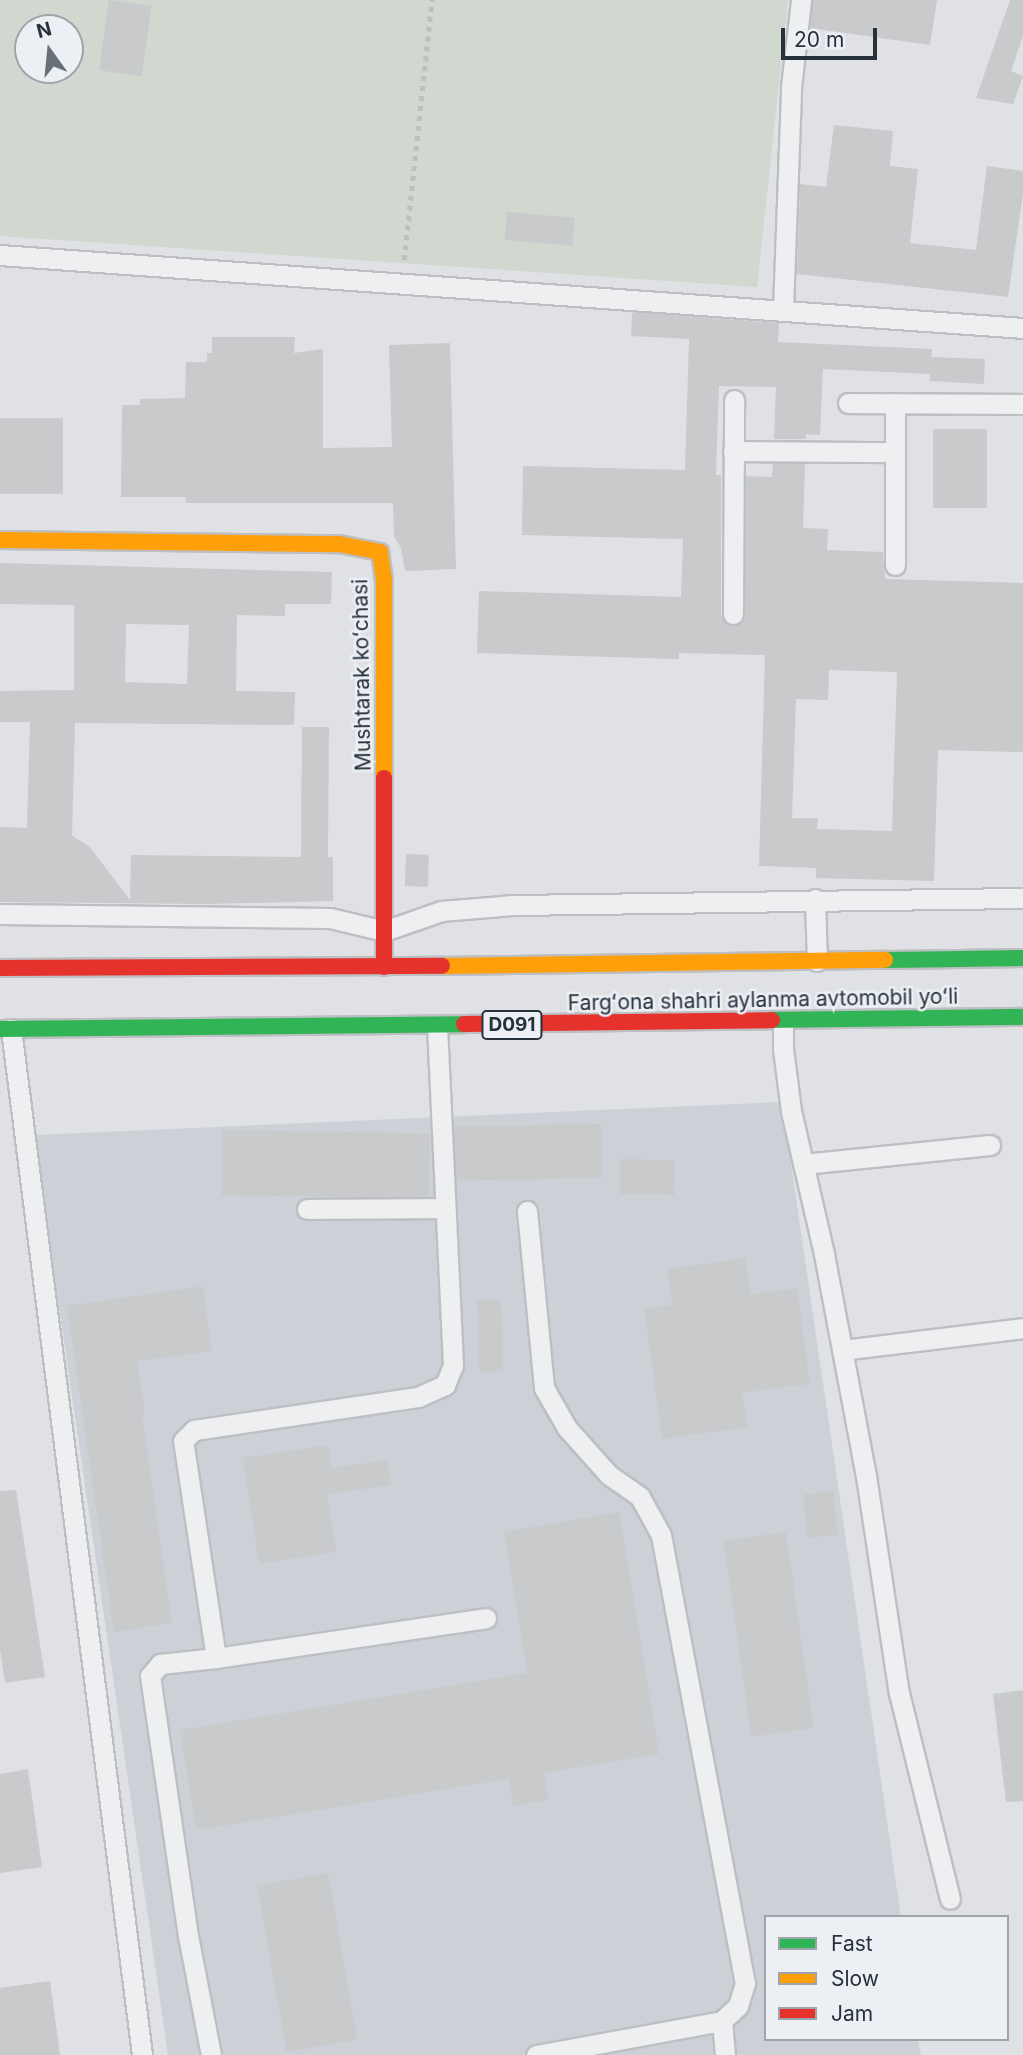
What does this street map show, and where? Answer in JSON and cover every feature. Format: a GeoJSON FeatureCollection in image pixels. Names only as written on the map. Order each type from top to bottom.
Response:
{"type":"FeatureCollection","features":[{"type":"Feature","properties":{"kind":"main road","name":"Mushtarak koʻchasi"},"geometry":{"type":"LineString","coordinates":[[0,540],[339,544],[380,552],[384,582],[384,967]]}},
{"type":"Feature","properties":{"kind":"main road","name":"Fargʻona shahri aylanma avtomobil yoʻli"},"geometry":{"type":"LineString","coordinates":[[0,968],[384,967],[1023,958]]}},
{"type":"Feature","properties":{"kind":"main road","name":"Fargʻona shahri aylanma avtomobil yoʻli"},"geometry":{"type":"LineString","coordinates":[[6,1029],[1023,1017]]}},
{"type":"Feature","properties":{"kind":"lane"},"geometry":{"type":"LineString","coordinates":[[783,310],[791,87],[801,0]]}},
{"type":"Feature","properties":{"kind":"lane"},"geometry":{"type":"LineString","coordinates":[[0,255],[1023,328]]}},
{"type":"Feature","properties":{"kind":"lane"},"geometry":{"type":"LineString","coordinates":[[733,614],[734,400]]}},
{"type":"Feature","properties":{"kind":"lane"},"geometry":{"type":"LineString","coordinates":[[848,403],[1023,404]]}},
{"type":"Feature","properties":{"kind":"lane"},"geometry":{"type":"LineString","coordinates":[[895,403],[895,565]]}},
{"type":"Feature","properties":{"kind":"lane"},"geometry":{"type":"LineString","coordinates":[[733,451],[895,452]]}},
{"type":"Feature","properties":{"kind":"lane"},"geometry":{"type":"LineString","coordinates":[[0,914],[330,918],[384,931],[441,911],[513,905],[1023,898]]}},
{"type":"Feature","properties":{"kind":"lane"},"geometry":{"type":"LineString","coordinates":[[815,899],[817,961]]}},
{"type":"Feature","properties":{"kind":"lane"},"geometry":{"type":"LineString","coordinates":[[783,1021],[783,1049],[791,1111],[866,1476],[899,1693],[950,1899]]}},
{"type":"Feature","properties":{"kind":"lane"},"geometry":{"type":"LineString","coordinates":[[216,1658],[183,1440],[194,1430],[418,1397],[445,1385],[453,1365],[437,1026]]}},
{"type":"Feature","properties":{"kind":"lane"},"geometry":{"type":"LineString","coordinates":[[6,1029],[142,2055]]}},
{"type":"Feature","properties":{"kind":"lane"},"geometry":{"type":"LineString","coordinates":[[803,1164],[990,1145]]}},
{"type":"Feature","properties":{"kind":"lane"},"geometry":{"type":"LineString","coordinates":[[307,1209],[445,1208]]}},
{"type":"Feature","properties":{"kind":"lane"},"geometry":{"type":"LineString","coordinates":[[527,1211],[544,1388],[567,1428],[609,1475],[640,1497],[661,1535],[745,1983],[738,2006],[722,2021],[536,2055]]}},
{"type":"Feature","properties":{"kind":"lane"},"geometry":{"type":"LineString","coordinates":[[842,1350],[1023,1328]]}},
{"type":"Feature","properties":{"kind":"lane"},"geometry":{"type":"LineString","coordinates":[[211,2055],[188,1936],[150,1676],[160,1664],[486,1618]]}},
{"type":"Feature","properties":{"kind":"lane"},"geometry":{"type":"LineString","coordinates":[[722,2021],[725,2055]]}},
{"type":"Feature","properties":{"kind":"path"},"geometry":{"type":"LineString","coordinates":[[402,282],[432,0]]}},
{"type":"Feature","properties":{"kind":"shaded area"},"geometry":{"type":"Polygon","coordinates":[[[0,0],[788,0],[757,287],[0,236],[0,0]]]}},
{"type":"Feature","properties":{"kind":"shaded area"},"geometry":{"type":"Polygon","coordinates":[[[782,1102],[901,1915],[764,1915],[764,2041],[918,2041],[921,2055],[168,2055],[34,1135],[782,1102]]]}},
{"type":"Feature","properties":{"kind":"building"},"geometry":{"type":"Polygon","coordinates":[[[109,0],[152,6],[142,76],[99,70],[109,0]]]}},
{"type":"Feature","properties":{"kind":"building"},"geometry":{"type":"Polygon","coordinates":[[[813,0],[937,0],[930,45],[810,28],[813,0]]]}},
{"type":"Feature","properties":{"kind":"building"},"geometry":{"type":"Polygon","coordinates":[[[1010,0],[1023,0],[1023,36],[1011,71],[1023,76],[1013,104],[976,98],[1010,0]]]}},
{"type":"Feature","properties":{"kind":"building"},"geometry":{"type":"Polygon","coordinates":[[[834,125],[893,131],[890,166],[918,169],[910,243],[976,250],[987,166],[1023,171],[1023,194],[1008,297],[797,274],[800,184],[826,187],[834,125]]]}},
{"type":"Feature","properties":{"kind":"building"},"geometry":{"type":"Polygon","coordinates":[[[507,212],[575,218],[572,246],[505,240],[507,212]]]}},
{"type":"Feature","properties":{"kind":"building"},"geometry":{"type":"Polygon","coordinates":[[[632,312],[779,323],[778,342],[932,349],[931,357],[985,359],[984,384],[930,381],[930,374],[823,369],[820,435],[806,434],[806,439],[774,439],[776,387],[719,386],[716,475],[721,475],[721,614],[726,624],[738,625],[745,614],[746,476],[772,477],[773,463],[805,464],[803,528],[828,529],[827,550],[883,552],[885,579],[1023,583],[1023,752],[938,750],[934,881],[816,878],[816,868],[759,866],[765,655],[679,653],[679,659],[477,653],[479,591],[681,597],[683,539],[522,535],[523,466],[685,470],[689,339],[631,336],[632,312]],[[829,670],[828,700],[796,699],[792,818],[818,818],[817,829],[892,831],[897,672],[829,670]]]}},
{"type":"Feature","properties":{"kind":"building"},"geometry":{"type":"Polygon","coordinates":[[[212,337],[295,337],[294,353],[323,349],[323,448],[392,447],[389,345],[450,343],[456,569],[405,571],[401,548],[394,536],[393,503],[186,503],[185,497],[121,497],[122,405],[140,405],[140,399],[185,398],[186,362],[207,362],[207,353],[212,353],[212,337]]]}},
{"type":"Feature","properties":{"kind":"building"},"geometry":{"type":"Polygon","coordinates":[[[0,418],[63,418],[63,494],[0,494],[0,418]]]}},
{"type":"Feature","properties":{"kind":"building"},"geometry":{"type":"Polygon","coordinates":[[[933,429],[987,429],[987,508],[933,508],[933,429]]]}},
{"type":"Feature","properties":{"kind":"building"},"geometry":{"type":"Polygon","coordinates":[[[0,563],[332,572],[331,604],[285,604],[285,616],[237,615],[236,691],[295,692],[294,725],[75,723],[72,836],[89,846],[130,900],[131,855],[301,857],[302,727],[329,727],[328,857],[333,857],[333,901],[208,904],[0,902],[0,827],[27,828],[30,722],[0,722],[0,691],[74,690],[74,605],[0,604],[0,563]],[[126,624],[125,682],[187,684],[189,625],[126,624]]]}},
{"type":"Feature","properties":{"kind":"building"},"geometry":{"type":"Polygon","coordinates":[[[406,854],[429,855],[428,887],[405,886],[406,854]]]}},
{"type":"Feature","properties":{"kind":"building"},"geometry":{"type":"Polygon","coordinates":[[[601,1124],[602,1178],[455,1181],[454,1127],[601,1124]]]}},
{"type":"Feature","properties":{"kind":"building"},"geometry":{"type":"Polygon","coordinates":[[[223,1130],[430,1134],[429,1199],[222,1195],[223,1130]]]}},
{"type":"Feature","properties":{"kind":"building"},"geometry":{"type":"Polygon","coordinates":[[[620,1159],[675,1160],[674,1195],[619,1194],[620,1159]]]}},
{"type":"Feature","properties":{"kind":"building"},"geometry":{"type":"Polygon","coordinates":[[[746,1258],[750,1294],[797,1288],[810,1384],[742,1393],[747,1427],[662,1439],[644,1308],[672,1305],[667,1269],[746,1258]]]}},
{"type":"Feature","properties":{"kind":"building"},"geometry":{"type":"Polygon","coordinates":[[[203,1286],[212,1351],[137,1361],[172,1623],[114,1632],[67,1306],[203,1286]]]}},
{"type":"Feature","properties":{"kind":"building"},"geometry":{"type":"Polygon","coordinates":[[[501,1299],[504,1371],[480,1372],[477,1300],[501,1299]]]}},
{"type":"Feature","properties":{"kind":"building"},"geometry":{"type":"Polygon","coordinates":[[[328,1445],[331,1468],[387,1460],[391,1485],[327,1494],[336,1552],[259,1564],[243,1458],[328,1445]]]}},
{"type":"Feature","properties":{"kind":"building"},"geometry":{"type":"Polygon","coordinates":[[[16,1490],[45,1677],[5,1683],[0,1650],[0,1491],[16,1490]]]}},
{"type":"Feature","properties":{"kind":"building"},"geometry":{"type":"Polygon","coordinates":[[[833,1491],[838,1535],[808,1538],[803,1494],[833,1491]]]}},
{"type":"Feature","properties":{"kind":"building"},"geometry":{"type":"Polygon","coordinates":[[[619,1512],[659,1754],[544,1773],[548,1800],[513,1806],[509,1779],[196,1830],[180,1730],[527,1673],[504,1532],[619,1512]]]}},
{"type":"Feature","properties":{"kind":"building"},"geometry":{"type":"Polygon","coordinates":[[[786,1532],[814,1728],[751,1737],[724,1541],[786,1532]]]}},
{"type":"Feature","properties":{"kind":"building"},"geometry":{"type":"Polygon","coordinates":[[[1023,1690],[1023,1801],[1006,1802],[993,1694],[1023,1690]]]}},
{"type":"Feature","properties":{"kind":"building"},"geometry":{"type":"Polygon","coordinates":[[[28,1769],[42,1867],[0,1873],[0,1774],[28,1769]]]}},
{"type":"Feature","properties":{"kind":"building"},"geometry":{"type":"Polygon","coordinates":[[[328,1873],[357,2039],[286,2052],[257,1886],[328,1873]]]}},
{"type":"Feature","properties":{"kind":"building"},"geometry":{"type":"Polygon","coordinates":[[[50,1981],[60,2055],[0,2055],[0,1988],[50,1981]]]}},
{"type":"Feature","properties":{"kind":"traffic: fast"},"geometry":{"type":"LineString","coordinates":[[885,960],[1023,958]]}},
{"type":"Feature","properties":{"kind":"traffic: fast"},"geometry":{"type":"LineString","coordinates":[[772,1020],[1023,1017]]}},
{"type":"Feature","properties":{"kind":"traffic: fast"},"geometry":{"type":"LineString","coordinates":[[0,1029],[464,1024]]}},
{"type":"Feature","properties":{"kind":"traffic: slow"},"geometry":{"type":"LineString","coordinates":[[0,540],[339,544],[380,552],[384,582],[384,778]]}},
{"type":"Feature","properties":{"kind":"traffic: slow"},"geometry":{"type":"LineString","coordinates":[[442,966],[885,960]]}},
{"type":"Feature","properties":{"kind":"traffic: jam"},"geometry":{"type":"LineString","coordinates":[[384,778],[384,967]]}},
{"type":"Feature","properties":{"kind":"traffic: jam"},"geometry":{"type":"LineString","coordinates":[[0,968],[442,966]]}},
{"type":"Feature","properties":{"kind":"traffic: jam"},"geometry":{"type":"LineString","coordinates":[[464,1024],[772,1020]]}}]}
